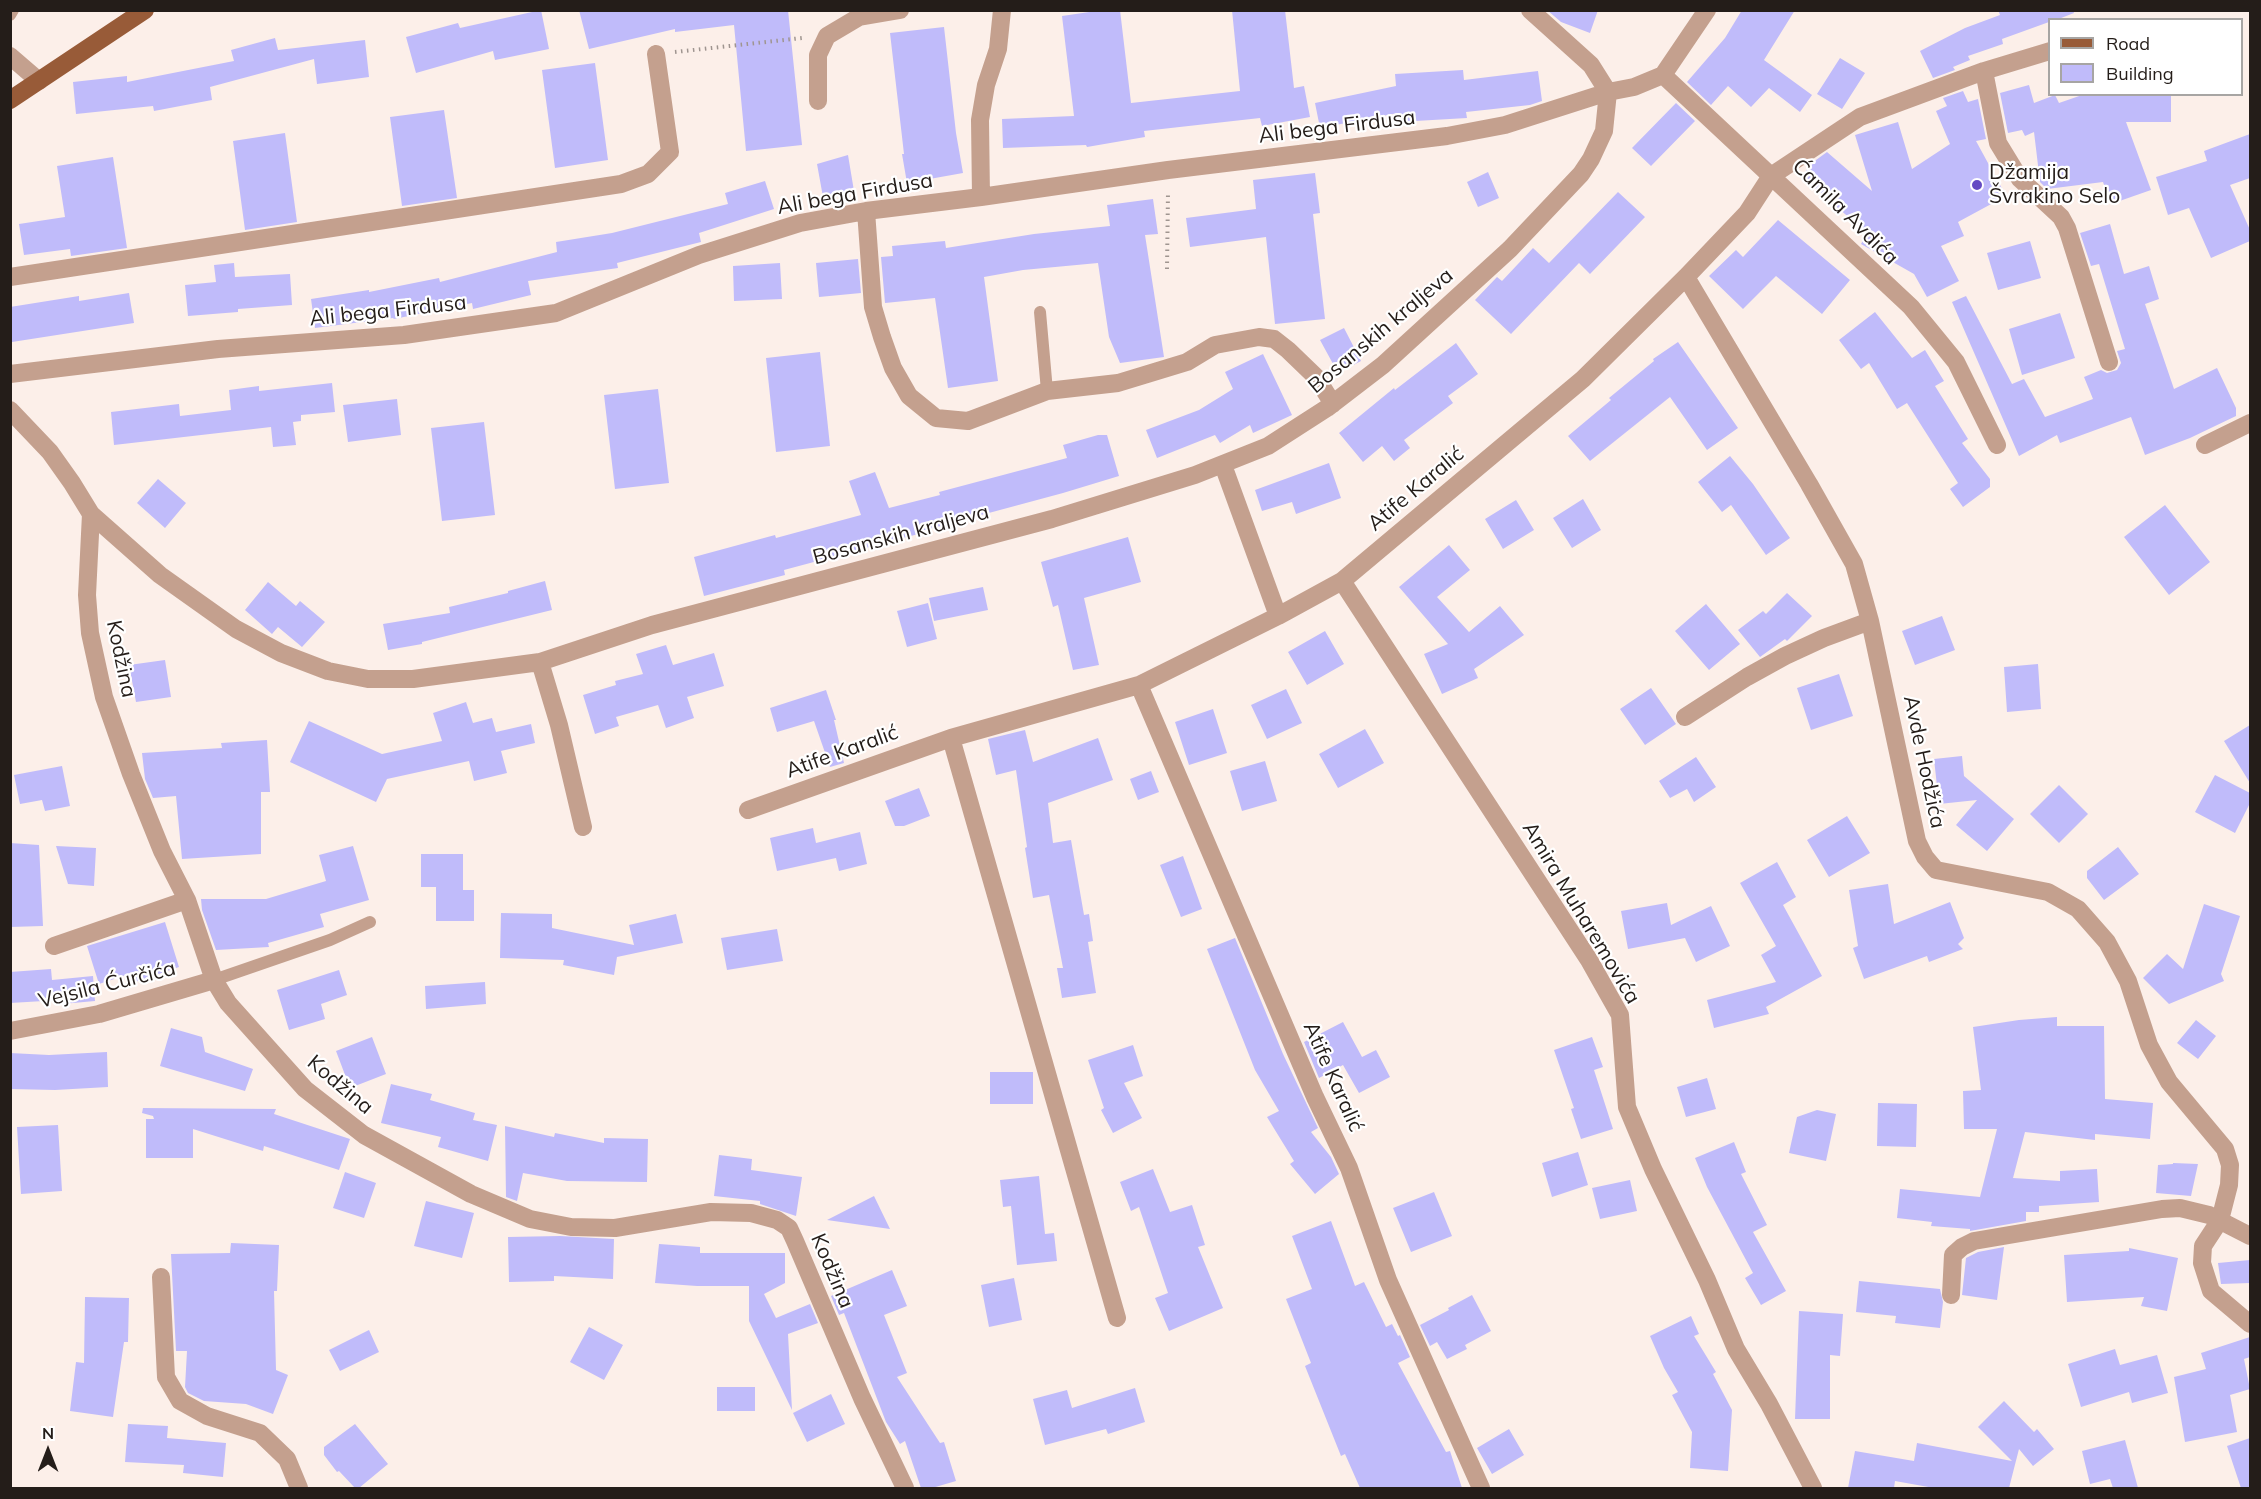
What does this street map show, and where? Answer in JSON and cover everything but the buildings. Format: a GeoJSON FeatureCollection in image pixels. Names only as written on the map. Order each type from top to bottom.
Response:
{"type":"FeatureCollection","features":[{"type":"Feature","properties":{"kind":"main road"},"geometry":{"type":"LineString","coordinates":[[10,100],[145,10]]}},
{"type":"Feature","properties":{"kind":"street"},"geometry":{"type":"LineString","coordinates":[[818,101],[818,55],[828,36],[859,17],[900,10]]}},
{"type":"Feature","properties":{"kind":"street"},"geometry":{"type":"LineString","coordinates":[[981,197],[980,120],[986,85],[998,50],[1002,10]]}},
{"type":"Feature","properties":{"kind":"street"},"geometry":{"type":"LineString","coordinates":[[1530,10],[1591,65],[1608,92]]}},
{"type":"Feature","properties":{"kind":"street"},"geometry":{"type":"LineString","coordinates":[[1686,277],[1747,213],[1771,176],[1663,75],[1707,10]]}},
{"type":"Feature","properties":{"kind":"street","name":"Ćamila Avdića"},"geometry":{"type":"LineString","coordinates":[[1997,445],[1956,362],[1911,307],[1771,176],[1860,117],[1984,71],[2048,51]]}},
{"type":"Feature","properties":{"kind":"street"},"geometry":{"type":"LineString","coordinates":[[10,277],[621,184],[648,174],[669,152],[656,54]]}},
{"type":"Feature","properties":{"kind":"street"},"geometry":{"type":"LineString","coordinates":[[10,56],[39,81]]}},
{"type":"Feature","properties":{"kind":"street"},"geometry":{"type":"LineString","coordinates":[[1984,71],[1998,143],[2020,179],[2061,217],[2067,228],[2109,362]]}},
{"type":"Feature","properties":{"kind":"street","name":"Ali bega Firdusa"},"geometry":{"type":"LineString","coordinates":[[10,374],[218,349],[404,335],[556,313],[699,255],[800,223],[866,211],[1168,170],[1448,136],[1505,125],[1608,92],[1634,87],[1663,75]]}},
{"type":"Feature","properties":{"kind":"street","name":"Bosanskih kraljeva"},"geometry":{"type":"LineString","coordinates":[[91,514],[160,575],[236,629],[282,653],[328,671],[368,679],[413,679],[540,662],[652,625],[1052,519],[1222,465],[1268,446],[1333,404],[1383,365],[1510,249],[1581,174],[1591,159],[1605,131],[1608,92]]}},
{"type":"Feature","properties":{"kind":"street"},"geometry":{"type":"LineString","coordinates":[[866,211],[873,307],[893,368],[909,396],[936,418],[968,420],[1047,391],[1118,382],[1187,362],[1215,345],[1259,336],[1274,339],[1288,350],[1316,377],[1333,404]]}},
{"type":"Feature","properties":{"kind":"street","name":"Atife Karalić"},"geometry":{"type":"LineString","coordinates":[[748,810],[951,738],[1139,685],[1278,616],[1342,580],[1583,379],[1686,277]]}},
{"type":"Feature","properties":{"kind":"street","name":"Avde Hodžića"},"geometry":{"type":"LineString","coordinates":[[1686,277],[1854,564],[1870,621],[1917,841],[1925,857],[1936,870],[2048,892],[2078,909],[2107,942],[2128,981],[2149,1045],[2169,1082],[2225,1149],[2230,1165],[2229,1185],[2220,1220],[2203,1246],[2202,1263],[2211,1291],[2250,1324]]}},
{"type":"Feature","properties":{"kind":"street"},"geometry":{"type":"LineString","coordinates":[[10,410],[50,452],[91,514]]}},
{"type":"Feature","properties":{"kind":"street"},"geometry":{"type":"LineString","coordinates":[[2205,445],[2250,423]]}},
{"type":"Feature","properties":{"kind":"street"},"geometry":{"type":"LineString","coordinates":[[1222,465],[1278,616]]}},
{"type":"Feature","properties":{"kind":"street","name":"Kodžina"},"geometry":{"type":"LineString","coordinates":[[91,514],[88,573],[90,633],[104,697],[162,851],[187,900],[214,980],[228,1003],[305,1089],[364,1135],[471,1194],[530,1219],[571,1227],[615,1228],[711,1212],[751,1213],[777,1220],[789,1228],[862,1398],[905,1488]]}},
{"type":"Feature","properties":{"kind":"street","name":"Amira Muharemovića"},"geometry":{"type":"LineString","coordinates":[[1342,580],[1589,960],[1620,1015],[1627,1107],[1653,1168],[1707,1280],[1736,1349],[1769,1404],[1813,1488]]}},
{"type":"Feature","properties":{"kind":"street"},"geometry":{"type":"LineString","coordinates":[[1685,717],[1748,677],[1785,657],[1824,638],[1870,621]]}},
{"type":"Feature","properties":{"kind":"street"},"geometry":{"type":"LineString","coordinates":[[540,662],[559,725],[583,827]]}},
{"type":"Feature","properties":{"kind":"street","name":"Atife Karalić"},"geometry":{"type":"LineString","coordinates":[[1139,685],[1316,1097],[1349,1168],[1388,1280],[1481,1488]]}},
{"type":"Feature","properties":{"kind":"street"},"geometry":{"type":"LineString","coordinates":[[951,738],[1117,1318]]}},
{"type":"Feature","properties":{"kind":"street"},"geometry":{"type":"LineString","coordinates":[[54,946],[187,900]]}},
{"type":"Feature","properties":{"kind":"street","name":"Vejsila Ćurčića"},"geometry":{"type":"LineString","coordinates":[[10,1031],[99,1014],[214,980]]}},
{"type":"Feature","properties":{"kind":"street"},"geometry":{"type":"LineString","coordinates":[[1951,1295],[1953,1255],[1974,1241],[2162,1209],[2180,1208],[2198,1211],[2250,1236]]}},
{"type":"Feature","properties":{"kind":"street"},"geometry":{"type":"LineString","coordinates":[[161,1277],[166,1377],[180,1401],[207,1416],[260,1433],[287,1459],[299,1488]]}},
{"type":"Feature","properties":{"kind":"lane"},"geometry":{"type":"LineString","coordinates":[[10,15],[13,10]]}},
{"type":"Feature","properties":{"kind":"lane"},"geometry":{"type":"LineString","coordinates":[[1040,312],[1047,391]]}},
{"type":"Feature","properties":{"kind":"lane"},"geometry":{"type":"LineString","coordinates":[[214,980],[330,940],[370,922]]}},
{"type":"Feature","properties":{"kind":"path"},"geometry":{"type":"LineString","coordinates":[[656,54],[828,36]]}},
{"type":"Feature","properties":{"kind":"path"},"geometry":{"type":"LineString","coordinates":[[1167,269],[1168,170]]}},
{"type":"Feature","properties":{"kind":"place","name":"Džamija Švrakino Selo"},"geometry":{"type":"Point","coordinates":[1977,185]}}]}
